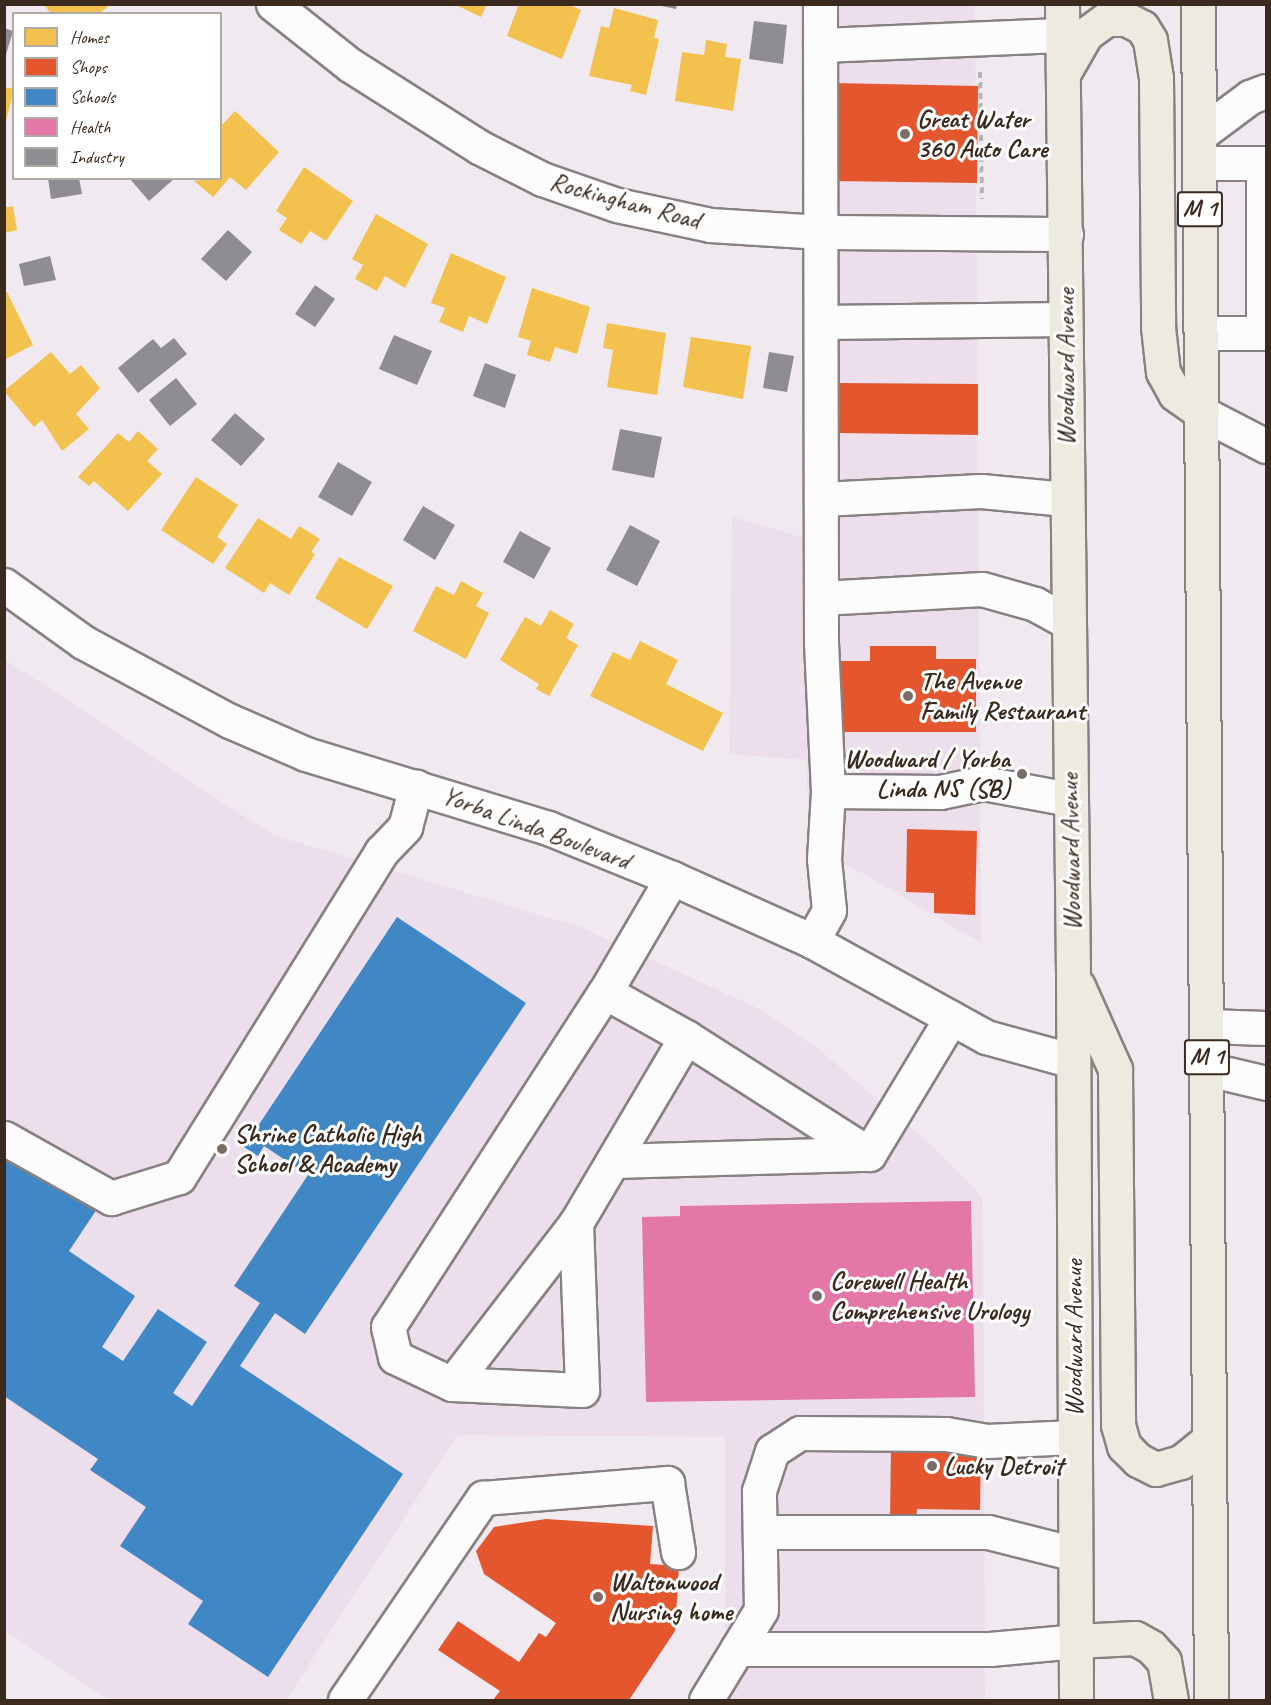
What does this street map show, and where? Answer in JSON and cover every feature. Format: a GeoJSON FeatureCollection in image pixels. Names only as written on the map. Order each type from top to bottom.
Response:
{"type":"FeatureCollection","features":[{"type":"Feature","properties":{"kind":"main road","name":"M 1"},"geometry":{"type":"LineString","coordinates":[[1198,4],[1211,1701]]}},
{"type":"Feature","properties":{"kind":"main road"},"geometry":{"type":"LineString","coordinates":[[1063,75],[1086,34],[1107,19],[1126,19],[1142,27],[1150,40],[1156,78],[1158,327],[1163,372],[1175,394],[1202,412]]}},
{"type":"Feature","properties":{"kind":"main road","name":"Woodward Avenue"},"geometry":{"type":"LineString","coordinates":[[1062,20],[1066,234],[1069,799],[1073,976],[1076,1701]]}},
{"type":"Feature","properties":{"kind":"main road"},"geometry":{"type":"LineString","coordinates":[[1073,976],[1115,1069],[1118,1425],[1125,1446],[1138,1460],[1156,1469],[1181,1462],[1209,1439]]}},
{"type":"Feature","properties":{"kind":"main road"},"geometry":{"type":"LineString","coordinates":[[1076,1641],[1135,1638],[1151,1647],[1164,1661],[1171,1701]]}},
{"type":"Feature","properties":{"kind":"street","name":"Rockingham Road"},"geometry":{"type":"LineString","coordinates":[[273,4],[412,108],[542,179],[616,205],[710,225],[821,232],[1066,234]]}},
{"type":"Feature","properties":{"kind":"street"},"geometry":{"type":"LineString","coordinates":[[812,941],[829,909],[824,859],[828,791],[821,598],[820,4]]}},
{"type":"Feature","properties":{"kind":"street"},"geometry":{"type":"LineString","coordinates":[[820,45],[979,38],[1062,20]]}},
{"type":"Feature","properties":{"kind":"street"},"geometry":{"type":"LineString","coordinates":[[1200,149],[1250,97],[1266,91]]}},
{"type":"Feature","properties":{"kind":"street"},"geometry":{"type":"LineString","coordinates":[[1200,149],[1263,163],[1265,258],[1265,333],[1201,333]]}},
{"type":"Feature","properties":{"kind":"street"},"geometry":{"type":"LineString","coordinates":[[822,322],[1065,319]]}},
{"type":"Feature","properties":{"kind":"street"},"geometry":{"type":"LineString","coordinates":[[1202,412],[1266,446]]}},
{"type":"Feature","properties":{"kind":"street"},"geometry":{"type":"LineString","coordinates":[[821,499],[981,491],[1066,499]]}},
{"type":"Feature","properties":{"kind":"street","name":"Yorba Linda Boulevard"},"geometry":{"type":"LineString","coordinates":[[4,585],[83,642],[230,721],[306,754],[548,828],[672,878],[812,941],[986,1036],[1073,1061]]}},
{"type":"Feature","properties":{"kind":"street"},"geometry":{"type":"LineString","coordinates":[[821,598],[981,589],[1035,604],[1068,622]]}},
{"type":"Feature","properties":{"kind":"street"},"geometry":{"type":"LineString","coordinates":[[828,791],[940,792],[983,783],[1069,799]]}},
{"type":"Feature","properties":{"kind":"street"},"geometry":{"type":"LineString","coordinates":[[4,1137],[111,1198],[179,1176],[381,852],[405,827],[416,786]]}},
{"type":"Feature","properties":{"kind":"street"},"geometry":{"type":"LineString","coordinates":[[576,1223],[582,1390],[452,1384],[395,1357],[388,1327],[605,992],[672,878]]}},
{"type":"Feature","properties":{"kind":"street"},"geometry":{"type":"LineString","coordinates":[[605,992],[686,1037],[869,1154]]}},
{"type":"Feature","properties":{"kind":"street"},"geometry":{"type":"LineString","coordinates":[[869,1154],[951,1018]]}},
{"type":"Feature","properties":{"kind":"street"},"geometry":{"type":"LineString","coordinates":[[1206,1026],[1266,1029]]}},
{"type":"Feature","properties":{"kind":"street"},"geometry":{"type":"LineString","coordinates":[[452,1384],[576,1223],[686,1037]]}},
{"type":"Feature","properties":{"kind":"street"},"geometry":{"type":"LineString","coordinates":[[1207,1069],[1266,1083]]}},
{"type":"Feature","properties":{"kind":"street"},"geometry":{"type":"LineString","coordinates":[[613,1161],[869,1154]]}},
{"type":"Feature","properties":{"kind":"street"},"geometry":{"type":"LineString","coordinates":[[716,1698],[737,1649],[760,1610],[759,1491],[772,1451],[800,1433],[946,1434],[987,1441],[1074,1437]]}},
{"type":"Feature","properties":{"kind":"street"},"geometry":{"type":"LineString","coordinates":[[345,1701],[483,1498],[666,1483],[678,1552]]}},
{"type":"Feature","properties":{"kind":"street"},"geometry":{"type":"LineString","coordinates":[[760,1532],[988,1532],[1075,1554]]}},
{"type":"Feature","properties":{"kind":"street"},"geometry":{"type":"LineString","coordinates":[[737,1649],[990,1649],[1076,1641]]}},
{"type":"Feature","properties":{"kind":"path"},"geometry":{"type":"LineString","coordinates":[[979,38],[982,203]]}},
{"type":"Feature","properties":{"kind":"shaded area"},"geometry":{"type":"Polygon","coordinates":[[[800,5],[975,5],[981,943],[864,874],[810,849],[806,760],[729,754],[732,517],[805,538],[800,5]]]}},
{"type":"Feature","properties":{"kind":"shaded area"},"geometry":{"type":"Polygon","coordinates":[[[4,659],[273,835],[583,928],[753,1006],[814,1045],[931,1145],[983,1198],[985,1700],[688,1700],[725,1643],[725,1437],[458,1435],[286,1700],[110,1700],[5,1632],[4,659]]]}},
{"type":"Feature","properties":{"kind":"building: Homes"},"geometry":{"type":"Polygon","coordinates":[[[44,4],[111,4],[101,12],[50,12],[44,4]]]}},
{"type":"Feature","properties":{"kind":"building: Homes"},"geometry":{"type":"Polygon","coordinates":[[[454,4],[487,4],[481,17],[454,4]]]}},
{"type":"Feature","properties":{"kind":"building: Homes"},"geometry":{"type":"Polygon","coordinates":[[[519,4],[568,4],[581,10],[562,59],[507,36],[519,4]]]}},
{"type":"Feature","properties":{"kind":"building: Homes"},"geometry":{"type":"Polygon","coordinates":[[[614,8],[658,20],[654,38],[659,39],[646,95],[630,91],[632,85],[589,76],[601,26],[609,28],[614,8]]]}},
{"type":"Feature","properties":{"kind":"building: Homes"},"geometry":{"type":"Polygon","coordinates":[[[706,40],[727,44],[725,57],[741,59],[733,111],[675,101],[682,52],[704,55],[706,40]]]}},
{"type":"Feature","properties":{"kind":"building: Homes"},"geometry":{"type":"Polygon","coordinates":[[[4,87],[12,89],[12,97],[4,125],[4,87]]]}},
{"type":"Feature","properties":{"kind":"building: Homes"},"geometry":{"type":"Polygon","coordinates":[[[235,111],[279,152],[246,190],[230,177],[213,197],[194,181],[222,180],[222,125],[235,111]]]}},
{"type":"Feature","properties":{"kind":"building: Homes"},"geometry":{"type":"Polygon","coordinates":[[[304,167],[353,201],[326,241],[310,231],[301,244],[279,230],[287,218],[276,211],[304,167]]]}},
{"type":"Feature","properties":{"kind":"building: Homes"},"geometry":{"type":"Polygon","coordinates":[[[13,206],[17,230],[4,233],[4,208],[13,206]]]}},
{"type":"Feature","properties":{"kind":"building: Homes"},"geometry":{"type":"Polygon","coordinates":[[[376,214],[428,244],[405,288],[385,276],[377,291],[355,279],[363,265],[352,259],[376,214]]]}},
{"type":"Feature","properties":{"kind":"building: Homes"},"geometry":{"type":"Polygon","coordinates":[[[451,253],[506,277],[487,324],[469,316],[463,332],[439,322],[445,308],[431,303],[451,253]]]}},
{"type":"Feature","properties":{"kind":"building: Homes"},"geometry":{"type":"Polygon","coordinates":[[[532,288],[590,307],[577,354],[555,347],[550,362],[527,355],[531,341],[518,337],[532,288]]]}},
{"type":"Feature","properties":{"kind":"building: Homes"},"geometry":{"type":"Polygon","coordinates":[[[7,292],[33,345],[4,360],[4,293],[7,292]]]}},
{"type":"Feature","properties":{"kind":"building: Homes"},"geometry":{"type":"Polygon","coordinates":[[[607,323],[666,333],[657,395],[607,387],[613,350],[603,348],[607,323]]]}},
{"type":"Feature","properties":{"kind":"building: Homes"},"geometry":{"type":"Polygon","coordinates":[[[691,337],[751,346],[743,399],[683,387],[691,337]]]}},
{"type":"Feature","properties":{"kind":"building: Homes"},"geometry":{"type":"Polygon","coordinates":[[[51,352],[70,374],[81,365],[100,388],[76,414],[89,429],[62,451],[42,420],[34,427],[4,391],[51,352]]]}},
{"type":"Feature","properties":{"kind":"building: Homes"},"geometry":{"type":"Polygon","coordinates":[[[138,431],[158,449],[147,461],[162,474],[128,511],[94,481],[89,486],[78,477],[118,433],[129,442],[138,431]]]}},
{"type":"Feature","properties":{"kind":"building: Homes"},"geometry":{"type":"Polygon","coordinates":[[[196,477],[238,505],[217,537],[227,544],[213,564],[161,530],[196,477]]]}},
{"type":"Feature","properties":{"kind":"building: Homes"},"geometry":{"type":"Polygon","coordinates":[[[258,518],[291,539],[299,526],[320,539],[311,552],[315,554],[289,595],[270,583],[264,593],[225,568],[258,518]]]}},
{"type":"Feature","properties":{"kind":"building: Homes"},"geometry":{"type":"Polygon","coordinates":[[[339,557],[393,586],[367,629],[315,598],[339,557]]]}},
{"type":"Feature","properties":{"kind":"building: Homes"},"geometry":{"type":"Polygon","coordinates":[[[461,581],[483,593],[476,606],[489,613],[466,659],[413,631],[436,586],[454,595],[461,581]]]}},
{"type":"Feature","properties":{"kind":"building: Homes"},"geometry":{"type":"Polygon","coordinates":[[[550,610],[574,624],[566,638],[578,645],[549,696],[536,689],[539,684],[500,660],[525,617],[541,626],[550,610]]]}},
{"type":"Feature","properties":{"kind":"building: Homes"},"geometry":{"type":"Polygon","coordinates":[[[640,641],[678,660],[666,684],[723,713],[703,751],[590,696],[613,652],[630,660],[640,641]]]}},
{"type":"Feature","properties":{"kind":"building: Shops"},"geometry":{"type":"Polygon","coordinates":[[[833,83],[978,86],[977,183],[831,181],[833,83]]]}},
{"type":"Feature","properties":{"kind":"building: Shops"},"geometry":{"type":"Polygon","coordinates":[[[840,383],[978,384],[978,435],[839,433],[840,383]]]}},
{"type":"Feature","properties":{"kind":"building: Shops"},"geometry":{"type":"Polygon","coordinates":[[[870,646],[936,646],[936,659],[976,659],[976,732],[840,732],[839,661],[870,661],[870,646]]]}},
{"type":"Feature","properties":{"kind":"building: Shops"},"geometry":{"type":"Polygon","coordinates":[[[907,829],[977,831],[975,915],[934,913],[934,893],[906,892],[907,829]]]}},
{"type":"Feature","properties":{"kind":"building: Shops"},"geometry":{"type":"Polygon","coordinates":[[[891,1443],[981,1444],[980,1510],[917,1509],[916,1520],[890,1520],[891,1443]]]}},
{"type":"Feature","properties":{"kind":"building: Shops","name":"Waltonwood Nursing home"},"geometry":{"type":"Polygon","coordinates":[[[546,1519],[653,1526],[650,1564],[679,1566],[675,1631],[629,1700],[493,1700],[500,1691],[438,1650],[458,1621],[519,1662],[539,1633],[546,1637],[556,1623],[484,1574],[476,1551],[494,1527],[546,1519]]]}},
{"type":"Feature","properties":{"kind":"building: Schools"},"geometry":{"type":"Polygon","coordinates":[[[397,917],[526,1003],[305,1334],[275,1313],[240,1366],[403,1474],[268,1677],[188,1624],[203,1601],[120,1546],[146,1507],[90,1470],[98,1459],[4,1396],[4,1147],[97,1209],[69,1251],[135,1296],[102,1347],[123,1361],[158,1309],[207,1342],[173,1393],[192,1406],[260,1303],[234,1286],[308,1175],[264,1146],[258,1156],[244,1147],[397,917]]]}},
{"type":"Feature","properties":{"kind":"building: Health"},"geometry":{"type":"Polygon","coordinates":[[[971,1201],[975,1397],[646,1402],[642,1217],[680,1216],[680,1206],[971,1201]]]}},
{"type":"Feature","properties":{"kind":"building: Industry"},"geometry":{"type":"Polygon","coordinates":[[[652,4],[677,4],[676,9],[652,4]]]}},
{"type":"Feature","properties":{"kind":"building: Industry"},"geometry":{"type":"Polygon","coordinates":[[[754,21],[787,25],[783,64],[749,59],[754,21]]]}},
{"type":"Feature","properties":{"kind":"building: Industry"},"geometry":{"type":"Polygon","coordinates":[[[4,28],[12,31],[12,34],[4,58],[4,28]]]}},
{"type":"Feature","properties":{"kind":"building: Industry"},"geometry":{"type":"Polygon","coordinates":[[[48,180],[79,180],[82,194],[51,199],[48,180]]]}},
{"type":"Feature","properties":{"kind":"building: Industry"},"geometry":{"type":"Polygon","coordinates":[[[131,180],[173,180],[149,201],[131,180]]]}},
{"type":"Feature","properties":{"kind":"building: Industry"},"geometry":{"type":"Polygon","coordinates":[[[228,230],[252,252],[226,281],[201,259],[228,230]]]}},
{"type":"Feature","properties":{"kind":"building: Industry"},"geometry":{"type":"Polygon","coordinates":[[[50,256],[56,280],[24,286],[19,264],[50,256]]]}},
{"type":"Feature","properties":{"kind":"building: Industry"},"geometry":{"type":"Polygon","coordinates":[[[315,285],[335,299],[315,327],[295,314],[315,285]]]}},
{"type":"Feature","properties":{"kind":"building: Industry"},"geometry":{"type":"Polygon","coordinates":[[[394,335],[432,351],[417,385],[379,369],[394,335]]]}},
{"type":"Feature","properties":{"kind":"building: Industry"},"geometry":{"type":"Polygon","coordinates":[[[174,338],[187,354],[138,393],[118,368],[153,339],[161,348],[174,338]]]}},
{"type":"Feature","properties":{"kind":"building: Industry"},"geometry":{"type":"Polygon","coordinates":[[[769,352],[794,356],[787,392],[763,388],[769,352]]]}},
{"type":"Feature","properties":{"kind":"building: Industry"},"geometry":{"type":"Polygon","coordinates":[[[485,363],[516,375],[505,408],[473,396],[485,363]]]}},
{"type":"Feature","properties":{"kind":"building: Industry"},"geometry":{"type":"Polygon","coordinates":[[[176,378],[197,404],[170,426],[149,400],[176,378]]]}},
{"type":"Feature","properties":{"kind":"building: Industry"},"geometry":{"type":"Polygon","coordinates":[[[235,413],[265,439],[241,466],[211,440],[235,413]]]}},
{"type":"Feature","properties":{"kind":"building: Industry"},"geometry":{"type":"Polygon","coordinates":[[[620,429],[662,437],[654,478],[612,470],[620,429]]]}},
{"type":"Feature","properties":{"kind":"building: Industry"},"geometry":{"type":"Polygon","coordinates":[[[338,462],[372,482],[352,516],[318,497],[338,462]]]}},
{"type":"Feature","properties":{"kind":"building: Industry"},"geometry":{"type":"Polygon","coordinates":[[[423,506],[455,525],[435,560],[403,540],[423,506]]]}},
{"type":"Feature","properties":{"kind":"building: Industry"},"geometry":{"type":"Polygon","coordinates":[[[630,525],[660,541],[637,586],[606,570],[630,525]]]}},
{"type":"Feature","properties":{"kind":"building: Industry"},"geometry":{"type":"Polygon","coordinates":[[[520,531],[551,548],[534,579],[503,562],[520,531]]]}},
{"type":"Feature","properties":{"kind":"place","name":"Great Water 360 Auto Care"},"geometry":{"type":"Point","coordinates":[905,134]}},
{"type":"Feature","properties":{"kind":"place","name":"The Avenue Family Restaurant"},"geometry":{"type":"Point","coordinates":[908,696]}},
{"type":"Feature","properties":{"kind":"place","name":"Woodward / Yorba Linda NS (SB)"},"geometry":{"type":"Point","coordinates":[1022,774]}},
{"type":"Feature","properties":{"kind":"place","name":"Shrine Catholic High School & Academy"},"geometry":{"type":"Point","coordinates":[222,1149]}},
{"type":"Feature","properties":{"kind":"place","name":"Corewell Health Comprehensive Urology"},"geometry":{"type":"Point","coordinates":[817,1296]}},
{"type":"Feature","properties":{"kind":"place","name":"Lucky Detroit"},"geometry":{"type":"Point","coordinates":[932,1466]}},
{"type":"Feature","properties":{"kind":"place","name":"Waltonwood Nursing home"},"geometry":{"type":"Point","coordinates":[598,1597]}}]}
